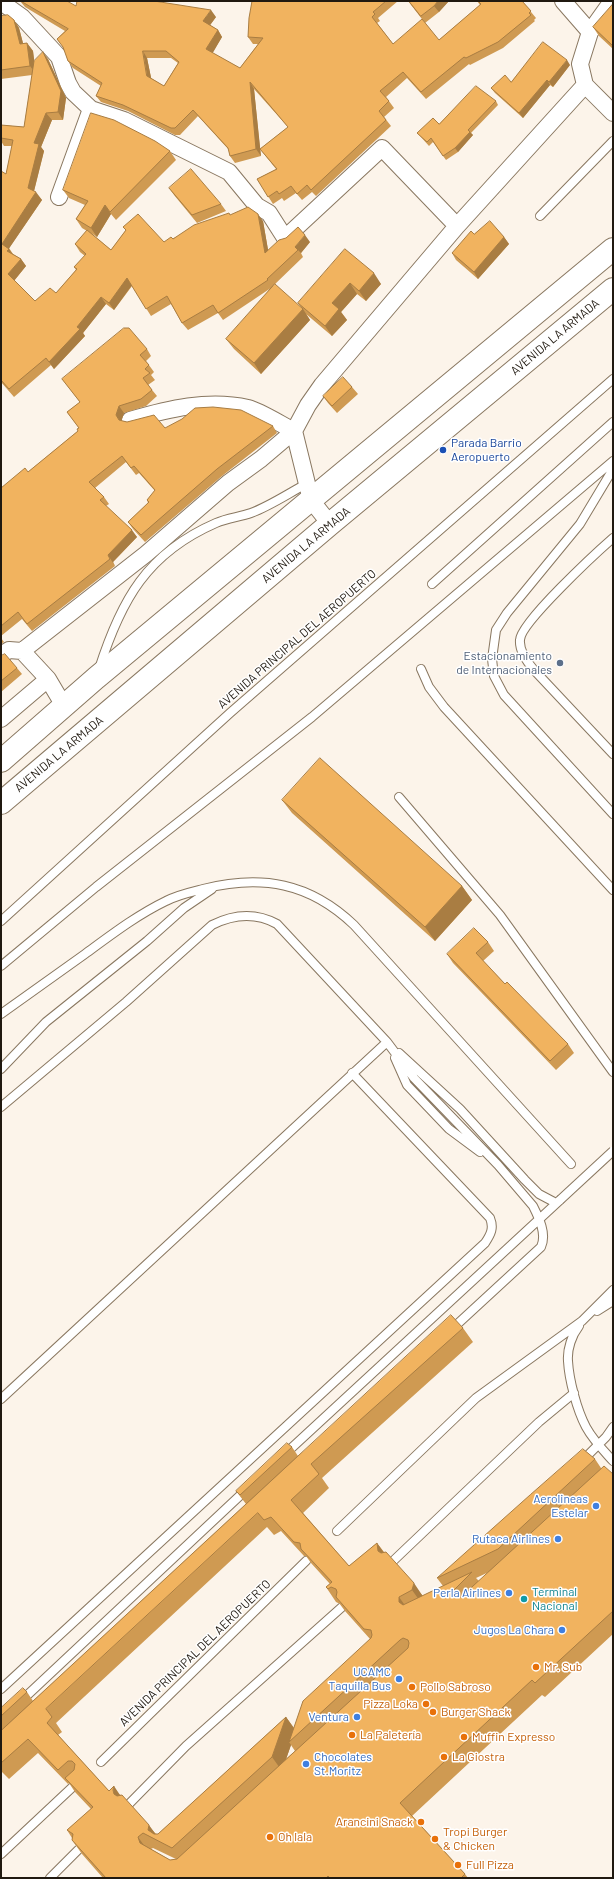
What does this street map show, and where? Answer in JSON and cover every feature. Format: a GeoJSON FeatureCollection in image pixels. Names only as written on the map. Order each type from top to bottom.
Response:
{"type":"FeatureCollection","features":[{"type":"Feature","properties":{"kind":"main road"},"geometry":{"type":"LineString","coordinates":[[1,761],[309,492],[613,249]]}},
{"type":"Feature","properties":{"kind":"main road","name":"AVENIDA LA ARMADA"},"geometry":{"type":"LineString","coordinates":[[1,803],[330,524],[613,289]]}},
{"type":"Feature","properties":{"kind":"street"},"geometry":{"type":"LineString","coordinates":[[563,1],[590,32]]}},
{"type":"Feature","properties":{"kind":"street"},"geometry":{"type":"LineString","coordinates":[[612,1],[590,32],[580,64],[585,85],[613,113]]}},
{"type":"Feature","properties":{"kind":"street"},"geometry":{"type":"LineString","coordinates":[[1,2],[22,17],[60,57],[68,83],[73,92],[91,109],[124,120],[229,172],[253,208],[269,213],[285,238],[382,148],[457,226]]}},
{"type":"Feature","properties":{"kind":"street"},"geometry":{"type":"LineString","coordinates":[[1,655],[9,650],[22,651],[146,554],[228,483],[262,459],[294,431],[308,405],[322,385],[457,226],[585,85]]}},
{"type":"Feature","properties":{"kind":"street"},"geometry":{"type":"LineString","coordinates":[[59,197],[91,109]]}},
{"type":"Feature","properties":{"kind":"street"},"geometry":{"type":"LineString","coordinates":[[130,420],[169,409],[210,404],[249,408],[294,431],[309,492],[330,524]]}},
{"type":"Feature","properties":{"kind":"street"},"geometry":{"type":"LineString","coordinates":[[22,651],[48,679],[64,706]]}},
{"type":"Feature","properties":{"kind":"street"},"geometry":{"type":"LineString","coordinates":[[1,719],[48,679]]}},
{"type":"Feature","properties":{"kind":"lane"},"geometry":{"type":"LineString","coordinates":[[540,216],[613,141]]}},
{"type":"Feature","properties":{"kind":"lane","name":"AVENIDA PRINCIPAL DEL AEROPUERTO"},"geometry":{"type":"LineString","coordinates":[[1,921],[230,713],[613,379]]}},
{"type":"Feature","properties":{"kind":"lane"},"geometry":{"type":"LineString","coordinates":[[432,584],[613,422]]}},
{"type":"Feature","properties":{"kind":"lane"},"geometry":{"type":"LineString","coordinates":[[1,966],[96,887],[312,718],[613,461]]}},
{"type":"Feature","properties":{"kind":"lane"},"geometry":{"type":"LineString","coordinates":[[613,469],[580,524],[506,613],[496,630],[492,658],[494,676],[504,696],[613,814]]}},
{"type":"Feature","properties":{"kind":"lane"},"geometry":{"type":"LineString","coordinates":[[96,678],[110,635],[135,587],[154,563],[171,548],[217,522],[252,513],[309,492]]}},
{"type":"Feature","properties":{"kind":"lane"},"geometry":{"type":"LineString","coordinates":[[613,538],[591,558],[534,617],[521,632],[520,640],[526,660],[534,670],[613,754]]}},
{"type":"Feature","properties":{"kind":"lane"},"geometry":{"type":"LineString","coordinates":[[421,669],[429,687],[452,717],[613,890]]}},
{"type":"Feature","properties":{"kind":"lane"},"geometry":{"type":"LineString","coordinates":[[399,797],[500,915],[613,1072]]}},
{"type":"Feature","properties":{"kind":"lane"},"geometry":{"type":"LineString","coordinates":[[1,1014],[136,918],[167,900],[218,885],[245,882],[271,882],[298,888],[338,911],[354,925],[571,1164]]}},
{"type":"Feature","properties":{"kind":"lane"},"geometry":{"type":"LineString","coordinates":[[1,1068],[46,1022],[147,941],[184,908],[218,885]]}},
{"type":"Feature","properties":{"kind":"lane"},"geometry":{"type":"LineString","coordinates":[[1,1107],[126,1002],[212,925],[224,919],[256,916],[266,918],[277,924],[386,1042],[414,1078],[498,1165],[533,1206],[539,1218],[543,1241],[541,1247],[447,1334]]}},
{"type":"Feature","properties":{"kind":"lane"},"geometry":{"type":"LineString","coordinates":[[1,1399],[386,1042]]}},
{"type":"Feature","properties":{"kind":"lane"},"geometry":{"type":"LineString","coordinates":[[386,1042],[421,1071],[460,1109],[539,1194],[558,1202]]}},
{"type":"Feature","properties":{"kind":"lane"},"geometry":{"type":"LineString","coordinates":[[1,1689],[485,1243],[492,1231],[490,1218],[352,1073]]}},
{"type":"Feature","properties":{"kind":"lane"},"geometry":{"type":"LineString","coordinates":[[280,1459],[613,1151]]}},
{"type":"Feature","properties":{"kind":"lane"},"geometry":{"type":"LineString","coordinates":[[613,1290],[582,1321],[572,1335],[568,1360],[574,1393],[586,1426],[598,1446],[613,1461]]}},
{"type":"Feature","properties":{"kind":"lane"},"geometry":{"type":"LineString","coordinates":[[336,1531],[476,1398],[582,1321],[613,1301]]}},
{"type":"Feature","properties":{"kind":"lane"},"geometry":{"type":"LineString","coordinates":[[392,1562],[538,1422],[574,1393]]}},
{"type":"Feature","properties":{"kind":"lane"},"geometry":{"type":"LineString","coordinates":[[575,1468],[598,1446],[613,1427]]}},
{"type":"Feature","properties":{"kind":"lane"},"geometry":{"type":"LineString","coordinates":[[14,1708],[252,1485]]}},
{"type":"Feature","properties":{"kind":"lane","name":"AVENIDA PRINCIPAL DEL AEROPUERTO"},"geometry":{"type":"LineString","coordinates":[[101,1762],[306,1561]]}},
{"type":"Feature","properties":{"kind":"lane"},"geometry":{"type":"LineString","coordinates":[[128,1805],[186,1746],[342,1607]]}},
{"type":"Feature","properties":{"kind":"lane"},"geometry":{"type":"LineString","coordinates":[[1,1854],[80,1780]]}},
{"type":"Feature","properties":{"kind":"lane"},"geometry":{"type":"LineString","coordinates":[[50,1878],[78,1850]]}},
{"type":"Feature","properties":{"kind":"building"},"geometry":{"type":"Polygon","coordinates":[[[21,1],[67,1],[76,6],[77,1],[154,1],[211,10],[203,21],[218,30],[206,49],[240,68],[263,38],[248,37],[252,1],[386,1],[373,12],[375,14],[372,17],[393,44],[422,19],[439,40],[481,4],[478,1],[522,1],[531,11],[529,13],[531,15],[498,42],[466,58],[464,57],[421,92],[403,72],[380,91],[389,101],[379,111],[386,120],[311,190],[307,185],[297,194],[291,186],[279,194],[277,191],[268,197],[257,179],[277,169],[260,149],[288,127],[250,82],[256,149],[230,156],[228,148],[193,110],[175,128],[171,128],[123,105],[96,96],[102,83],[68,61],[63,47],[57,39],[68,29],[21,1]],[[143,51],[147,76],[164,86],[179,62],[166,51],[143,51]]]}},
{"type":"Feature","properties":{"kind":"building"},"geometry":{"type":"Polygon","coordinates":[[[409,1],[438,1],[421,16],[409,1]]]}},
{"type":"Feature","properties":{"kind":"building"},"geometry":{"type":"Polygon","coordinates":[[[613,4],[613,46],[593,27],[613,4]]]}},
{"type":"Feature","properties":{"kind":"building"},"geometry":{"type":"Polygon","coordinates":[[[8,15],[14,20],[20,44],[27,43],[30,66],[1,70],[1,16],[8,15]]]}},
{"type":"Feature","properties":{"kind":"building"},"geometry":{"type":"Polygon","coordinates":[[[543,42],[567,60],[549,82],[547,80],[519,113],[491,88],[505,75],[511,82],[543,42]]]}},
{"type":"Feature","properties":{"kind":"building"},"geometry":{"type":"Polygon","coordinates":[[[43,52],[61,91],[58,112],[46,113],[34,143],[39,144],[28,188],[36,192],[2,244],[9,249],[7,251],[21,259],[8,274],[35,301],[50,288],[56,293],[77,269],[74,267],[86,254],[75,244],[87,230],[111,250],[126,230],[123,227],[138,214],[164,242],[171,237],[173,239],[194,225],[229,213],[230,215],[248,207],[258,214],[265,253],[279,240],[286,238],[298,227],[305,235],[295,247],[298,250],[267,279],[268,280],[218,313],[213,305],[182,323],[167,296],[146,309],[127,278],[109,303],[101,297],[77,327],[80,329],[49,362],[46,358],[9,389],[1,380],[1,171],[6,174],[13,140],[1,138],[1,125],[24,127],[34,61],[43,52]]]}},
{"type":"Feature","properties":{"kind":"building"},"geometry":{"type":"Polygon","coordinates":[[[476,86],[496,101],[468,130],[470,132],[455,148],[443,156],[431,138],[427,142],[417,133],[433,118],[439,124],[476,86]]]}},
{"type":"Feature","properties":{"kind":"building"},"geometry":{"type":"Polygon","coordinates":[[[91,113],[114,120],[155,141],[170,151],[110,212],[105,205],[91,228],[76,219],[88,201],[63,190],[91,113]]]}},
{"type":"Feature","properties":{"kind":"building"},"geometry":{"type":"Polygon","coordinates":[[[191,169],[221,204],[192,215],[169,188],[191,169]]]}},
{"type":"Feature","properties":{"kind":"building"},"geometry":{"type":"Polygon","coordinates":[[[490,221],[504,237],[474,272],[452,253],[471,231],[474,234],[490,221]]]}},
{"type":"Feature","properties":{"kind":"building"},"geometry":{"type":"Polygon","coordinates":[[[345,249],[374,273],[359,291],[350,283],[332,303],[339,309],[325,326],[298,303],[345,249]]]}},
{"type":"Feature","properties":{"kind":"building"},"geometry":{"type":"Polygon","coordinates":[[[275,284],[303,309],[254,363],[226,339],[275,284]]]}},
{"type":"Feature","properties":{"kind":"building"},"geometry":{"type":"Polygon","coordinates":[[[124,328],[129,328],[147,349],[140,355],[149,365],[145,369],[150,373],[143,378],[152,390],[141,399],[119,406],[116,415],[119,420],[127,422],[154,415],[165,428],[182,419],[195,408],[213,407],[241,410],[273,426],[217,469],[141,535],[128,522],[149,502],[147,500],[155,490],[134,466],[131,468],[122,456],[89,482],[104,497],[100,500],[132,530],[108,555],[110,559],[27,624],[18,612],[1,626],[1,488],[25,468],[28,472],[78,431],[77,429],[79,428],[67,412],[80,402],[62,379],[124,328]]]}},
{"type":"Feature","properties":{"kind":"building"},"geometry":{"type":"Polygon","coordinates":[[[343,377],[352,387],[332,406],[323,396],[343,377]]]}},
{"type":"Feature","properties":{"kind":"building"},"geometry":{"type":"Polygon","coordinates":[[[5,654],[17,668],[1,681],[1,656],[5,654]]]}},
{"type":"Feature","properties":{"kind":"building"},"geometry":{"type":"Polygon","coordinates":[[[320,758],[462,886],[425,927],[282,800],[320,758]]]}},
{"type":"Feature","properties":{"kind":"building"},"geometry":{"type":"Polygon","coordinates":[[[474,928],[488,942],[476,953],[505,984],[507,982],[568,1044],[550,1061],[447,954],[474,928]]]}},
{"type":"Feature","properties":{"kind":"building","name":"Terminal Nacional"},"geometry":{"type":"Polygon","coordinates":[[[451,1315],[463,1328],[311,1464],[319,1474],[291,1500],[349,1566],[377,1543],[378,1551],[381,1553],[386,1552],[414,1583],[412,1590],[399,1597],[399,1602],[403,1605],[472,1572],[453,1591],[454,1597],[461,1597],[604,1466],[613,1474],[613,1611],[535,1683],[532,1680],[400,1803],[465,1874],[461,1878],[330,1878],[328,1876],[326,1878],[106,1878],[72,1840],[73,1834],[67,1830],[93,1807],[65,1778],[74,1770],[75,1764],[72,1761],[68,1761],[58,1770],[28,1739],[1,1763],[1,1731],[451,1315]],[[258,1513],[46,1709],[52,1717],[47,1723],[109,1791],[114,1786],[114,1794],[117,1796],[122,1795],[149,1825],[148,1830],[154,1834],[158,1834],[286,1717],[272,1757],[172,1848],[143,1833],[138,1837],[140,1843],[170,1860],[177,1859],[408,1648],[408,1640],[403,1638],[400,1640],[289,1742],[303,1701],[371,1638],[372,1635],[371,1630],[364,1629],[336,1597],[336,1589],[331,1587],[328,1589],[326,1587],[332,1582],[301,1549],[300,1543],[294,1542],[271,1517],[264,1520],[258,1513]]]}},
{"type":"Feature","properties":{"kind":"building"},"geometry":{"type":"Polygon","coordinates":[[[287,1443],[292,1447],[240,1495],[236,1491],[287,1443]]]}},
{"type":"Feature","properties":{"kind":"building"},"geometry":{"type":"Polygon","coordinates":[[[583,1449],[595,1459],[498,1549],[437,1578],[530,1495],[583,1449]]]}},
{"type":"Feature","properties":{"kind":"building"},"geometry":{"type":"Polygon","coordinates":[[[23,1688],[27,1692],[1,1716],[1,1708],[23,1688]]]}},
{"type":"Feature","properties":{"kind":"place","name":"Parada Barrio Aeropuerto"},"geometry":{"type":"Point","coordinates":[443,450]}},
{"type":"Feature","properties":{"kind":"place","name":"Estacionamiento de Internacionales"},"geometry":{"type":"Point","coordinates":[560,663]}},
{"type":"Feature","properties":{"kind":"place","name":"Aerolineas Estelar"},"geometry":{"type":"Point","coordinates":[596,1506]}},
{"type":"Feature","properties":{"kind":"place","name":"Rutaca Airlines"},"geometry":{"type":"Point","coordinates":[558,1539]}},
{"type":"Feature","properties":{"kind":"place","name":"Perla Airlines"},"geometry":{"type":"Point","coordinates":[509,1593]}},
{"type":"Feature","properties":{"kind":"place","name":"Terminal Nacional"},"geometry":{"type":"Point","coordinates":[524,1599]}},
{"type":"Feature","properties":{"kind":"place","name":"Jugos La Chara"},"geometry":{"type":"Point","coordinates":[562,1630]}},
{"type":"Feature","properties":{"kind":"place","name":"Mr. Sub"},"geometry":{"type":"Point","coordinates":[536,1667]}},
{"type":"Feature","properties":{"kind":"place","name":"UCAMC Taquilla Bus"},"geometry":{"type":"Point","coordinates":[399,1679]}},
{"type":"Feature","properties":{"kind":"place","name":"Pollo Sabroso"},"geometry":{"type":"Point","coordinates":[412,1687]}},
{"type":"Feature","properties":{"kind":"place","name":"Pizza Loka"},"geometry":{"type":"Point","coordinates":[426,1704]}},
{"type":"Feature","properties":{"kind":"place","name":"Burger Shack"},"geometry":{"type":"Point","coordinates":[433,1712]}},
{"type":"Feature","properties":{"kind":"place","name":"Ventura"},"geometry":{"type":"Point","coordinates":[357,1717]}},
{"type":"Feature","properties":{"kind":"place","name":"La Paletería"},"geometry":{"type":"Point","coordinates":[352,1735]}},
{"type":"Feature","properties":{"kind":"place","name":"Muffin Expresso"},"geometry":{"type":"Point","coordinates":[464,1737]}},
{"type":"Feature","properties":{"kind":"place","name":"La Giostra"},"geometry":{"type":"Point","coordinates":[444,1757]}},
{"type":"Feature","properties":{"kind":"place","name":"Chocolates St.Moritz"},"geometry":{"type":"Point","coordinates":[306,1764]}},
{"type":"Feature","properties":{"kind":"place","name":"Arancini Snack"},"geometry":{"type":"Point","coordinates":[421,1822]}},
{"type":"Feature","properties":{"kind":"place","name":"Oh lala"},"geometry":{"type":"Point","coordinates":[270,1837]}},
{"type":"Feature","properties":{"kind":"place","name":"Tropi Burger & Chicken"},"geometry":{"type":"Point","coordinates":[435,1839]}},
{"type":"Feature","properties":{"kind":"place","name":"Full Pizza"},"geometry":{"type":"Point","coordinates":[458,1865]}}]}
